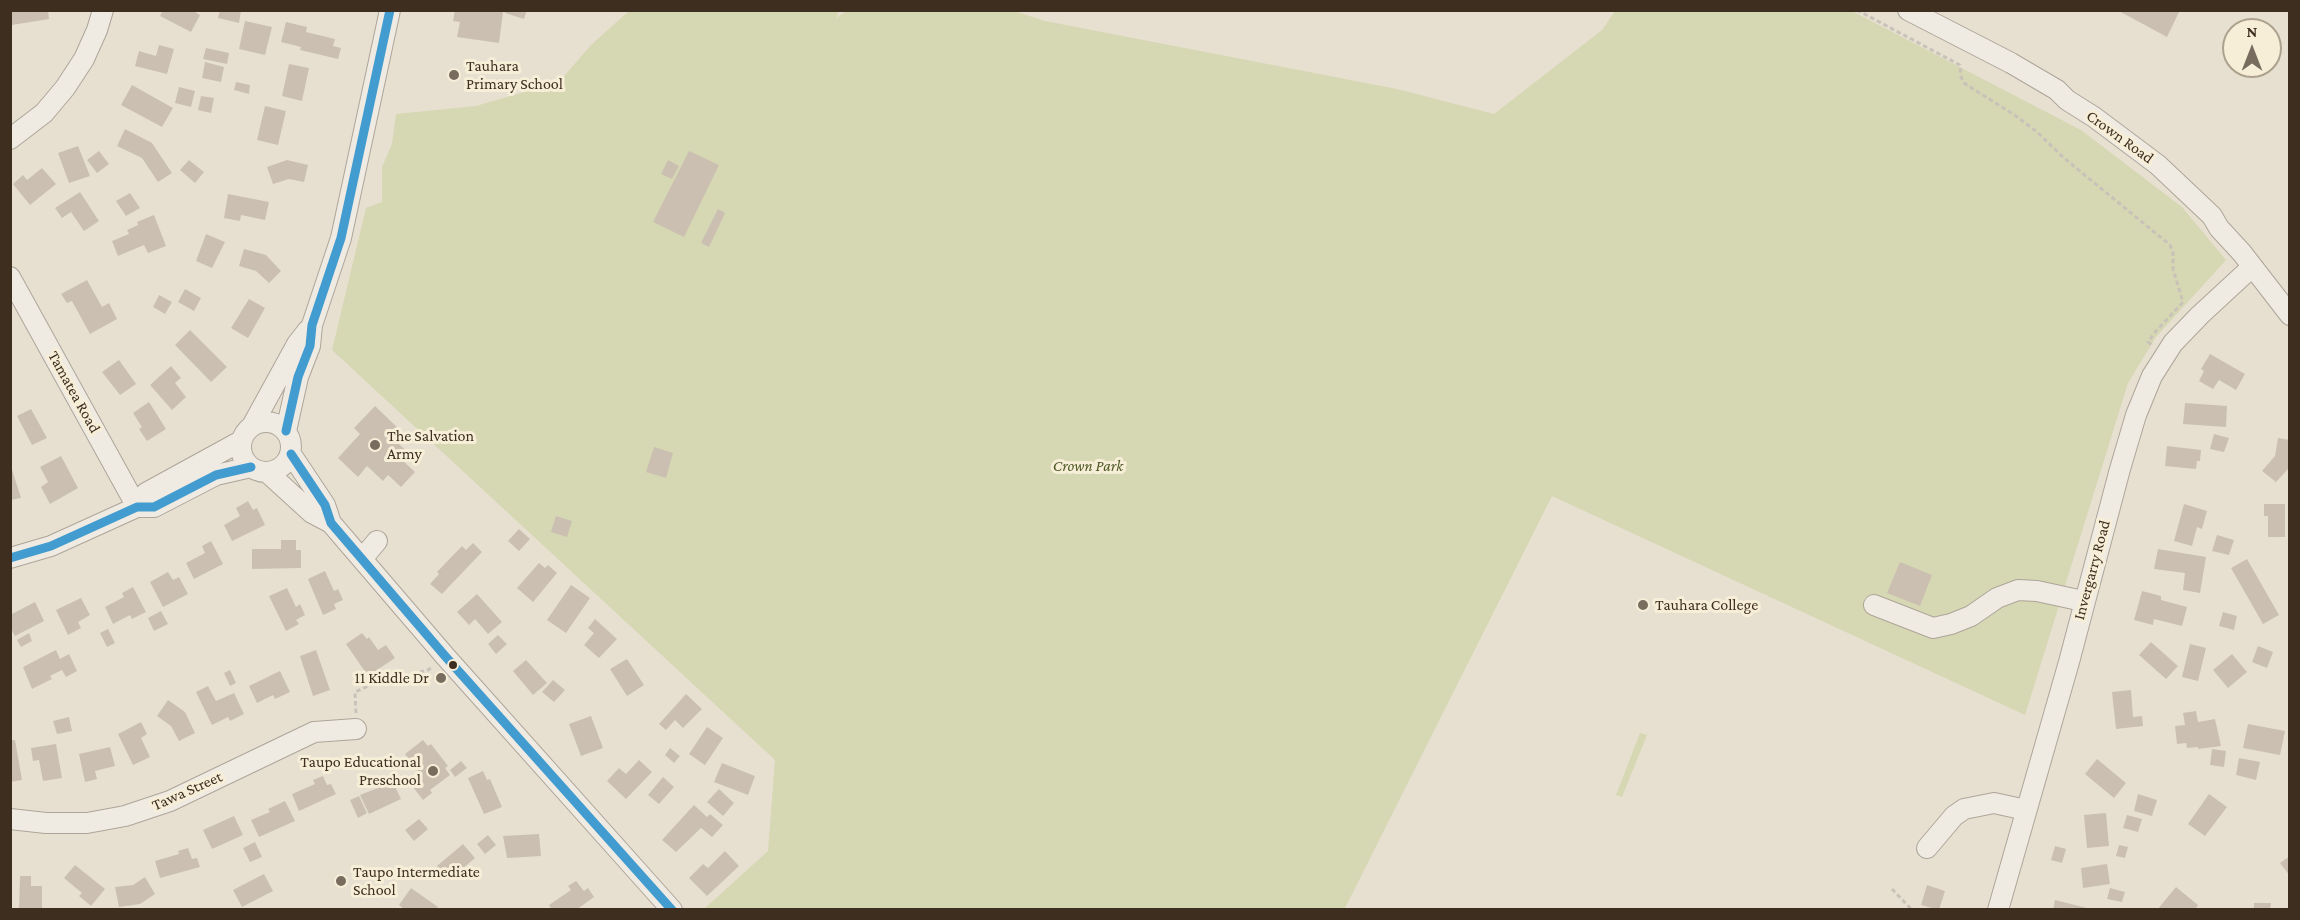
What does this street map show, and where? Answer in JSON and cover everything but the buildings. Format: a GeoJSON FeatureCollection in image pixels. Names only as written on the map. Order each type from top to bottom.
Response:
{"type":"FeatureCollection","features":[{"type":"Feature","properties":{"kind":"street"},"geometry":{"type":"LineString","coordinates":[[10,139],[44,114],[65,88],[84,59],[103,10]]}},
{"type":"Feature","properties":{"kind":"street"},"geometry":{"type":"LineString","coordinates":[[286,431],[298,377],[310,346],[312,325],[341,238],[390,10]]}},
{"type":"Feature","properties":{"kind":"street","name":"Crown Road"},"geometry":{"type":"LineString","coordinates":[[1908,10],[2011,63],[2057,90],[2067,100],[2158,165],[2212,216],[2219,228],[2289,315]]}},
{"type":"Feature","properties":{"kind":"street","name":"Invergarry Road"},"geometry":{"type":"LineString","coordinates":[[1998,909],[2069,662],[2083,601],[2136,415],[2152,376],[2173,343],[2252,267]]}},
{"type":"Feature","properties":{"kind":"street","name":"Tamatea Road"},"geometry":{"type":"LineString","coordinates":[[10,277],[137,507]]}},
{"type":"Feature","properties":{"kind":"street"},"geometry":{"type":"LineString","coordinates":[[312,325],[297,344],[247,433],[242,456],[312,513],[331,523],[445,656],[672,909]]}},
{"type":"Feature","properties":{"kind":"street"},"geometry":{"type":"LineString","coordinates":[[137,507],[146,494],[266,421],[286,431],[290,438],[291,454],[325,505],[331,523]]}},
{"type":"Feature","properties":{"kind":"street"},"geometry":{"type":"LineString","coordinates":[[10,558],[61,543],[137,507],[153,507],[216,475],[282,467],[291,454]]}},
{"type":"Feature","properties":{"kind":"street"},"geometry":{"type":"LineString","coordinates":[[362,559],[377,541]]}},
{"type":"Feature","properties":{"kind":"street"},"geometry":{"type":"LineString","coordinates":[[1874,604],[1933,628],[1971,616],[1997,598],[2018,590],[2037,591],[2083,601]]}},
{"type":"Feature","properties":{"kind":"street","name":"Tawa Street"},"geometry":{"type":"LineString","coordinates":[[10,819],[46,823],[87,823],[125,816],[170,801],[314,732],[357,729]]}},
{"type":"Feature","properties":{"kind":"street"},"geometry":{"type":"LineString","coordinates":[[1927,848],[1954,816],[1964,809],[1994,804],[2026,810]]}},
{"type":"Feature","properties":{"kind":"path"},"geometry":{"type":"LineString","coordinates":[[1857,10],[1960,65],[1964,83],[2037,132],[2064,158],[2170,244],[2173,252],[2173,269],[2182,302],[2148,342],[2166,353]]}},
{"type":"Feature","properties":{"kind":"path"},"geometry":{"type":"LineString","coordinates":[[357,729],[355,692],[394,674],[409,675],[428,670],[445,656]]}},
{"type":"Feature","properties":{"kind":"path"},"geometry":{"type":"LineString","coordinates":[[1892,888],[1912,909]]}},
{"type":"Feature","properties":{"kind":"green space","name":"Crown Park"},"geometry":{"type":"Polygon","coordinates":[[[630,10],[839,11],[836,18],[848,10],[1014,11],[1045,21],[1397,89],[1494,114],[1602,30],[1615,11],[1852,11],[2081,130],[2182,207],[2226,260],[2156,337],[2128,383],[2025,715],[1552,496],[1344,910],[704,909],[768,851],[775,760],[332,350],[366,208],[382,202],[382,167],[392,144],[396,114],[476,106],[559,82],[591,45],[630,10]]]}},
{"type":"Feature","properties":{"kind":"green space"},"geometry":{"type":"Polygon","coordinates":[[[1640,733],[1647,735],[1622,797],[1616,795],[1640,733]]]}},
{"type":"Feature","properties":{"kind":"transit line"},"geometry":{"type":"LineString","coordinates":[[286,431],[298,377],[310,346],[312,325],[341,238],[390,10]]}},
{"type":"Feature","properties":{"kind":"transit line"},"geometry":{"type":"LineString","coordinates":[[291,454],[325,505],[331,523],[445,656],[672,910]]}},
{"type":"Feature","properties":{"kind":"transit line"},"geometry":{"type":"LineString","coordinates":[[10,558],[51,546],[137,507],[154,507],[216,475],[251,467]]}},
{"type":"Feature","properties":{"kind":"place","name":"Tauhara Primary School"},"geometry":{"type":"Point","coordinates":[454,75]}},
{"type":"Feature","properties":{"kind":"place","name":"The Salvation Army"},"geometry":{"type":"Point","coordinates":[375,445]}},
{"type":"Feature","properties":{"kind":"place","name":"Tauhara College"},"geometry":{"type":"Point","coordinates":[1643,605]}},
{"type":"Feature","properties":{"kind":"place","name":"11 Kiddle Dr"},"geometry":{"type":"Point","coordinates":[441,678]}},
{"type":"Feature","properties":{"kind":"place","name":"Taupo Educational Preschool"},"geometry":{"type":"Point","coordinates":[433,771]}},
{"type":"Feature","properties":{"kind":"place","name":"Taupo Intermediate School"},"geometry":{"type":"Point","coordinates":[341,881]}}]}
